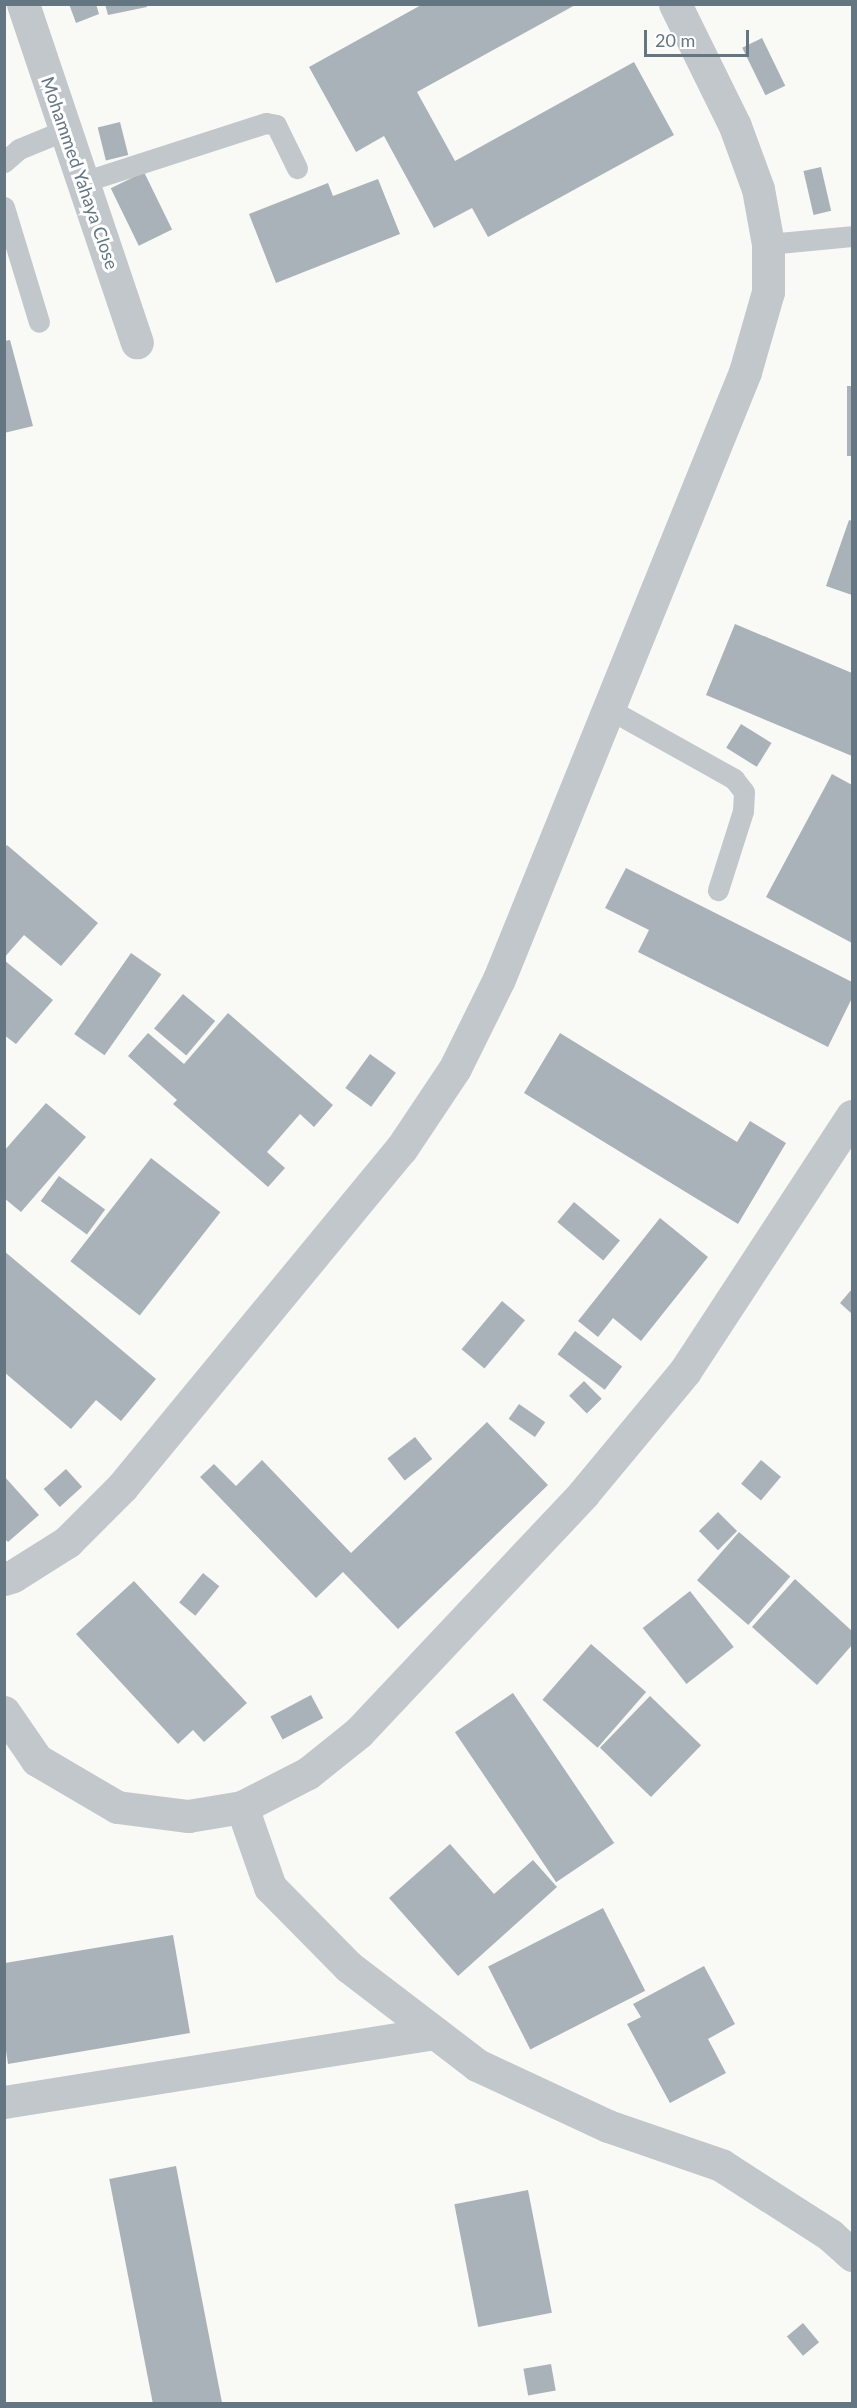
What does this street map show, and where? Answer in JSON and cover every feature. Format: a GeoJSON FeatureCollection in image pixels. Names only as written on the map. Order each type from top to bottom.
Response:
{"type":"FeatureCollection","features":[{"type":"Feature","properties":{"kind":"street","name":"Mohammed Yahaya Close"},"geometry":{"type":"LineString","coordinates":[[23,4],[137,342]]}},
{"type":"Feature","properties":{"kind":"street"},"geometry":{"type":"LineString","coordinates":[[4,1579],[13,1576],[67,1542],[122,1487],[400,1149],[454,1068],[500,979],[746,372],[768,292],[768,244],[758,189],[735,126],[675,4]]}},
{"type":"Feature","properties":{"kind":"street"},"geometry":{"type":"LineString","coordinates":[[4,1712],[37,1760],[117,1807],[188,1816],[243,1806],[308,1773],[359,1732],[583,1494],[685,1371],[851,1122]]}},
{"type":"Feature","properties":{"kind":"street"},"geometry":{"type":"LineString","coordinates":[[243,1806],[270,1887],[349,1967],[477,2065],[608,2126],[721,2165],[830,2235],[852,2255]]}},
{"type":"Feature","properties":{"kind":"street"},"geometry":{"type":"LineString","coordinates":[[4,2102],[435,2033]]}},
{"type":"Feature","properties":{"kind":"lane"},"geometry":{"type":"LineString","coordinates":[[83,182],[266,123],[276,125],[297,168]]}},
{"type":"Feature","properties":{"kind":"lane"},"geometry":{"type":"LineString","coordinates":[[4,162],[19,150],[65,130]]}},
{"type":"Feature","properties":{"kind":"lane"},"geometry":{"type":"LineString","coordinates":[[4,207],[39,322]]}},
{"type":"Feature","properties":{"kind":"lane"},"geometry":{"type":"LineString","coordinates":[[768,244],[852,236]]}},
{"type":"Feature","properties":{"kind":"lane"},"geometry":{"type":"LineString","coordinates":[[609,709],[734,779],[744,792],[743,811],[718,890]]}},
{"type":"Feature","properties":{"kind":"building"},"geometry":{"type":"Polygon","coordinates":[[[69,4],[96,4],[99,14],[76,23],[69,4]]]}},
{"type":"Feature","properties":{"kind":"building"},"geometry":{"type":"Polygon","coordinates":[[[105,4],[146,4],[147,7],[108,15],[105,4]]]}},
{"type":"Feature","properties":{"kind":"building"},"geometry":{"type":"Polygon","coordinates":[[[423,4],[577,4],[417,92],[455,161],[634,62],[674,135],[488,237],[472,208],[434,228],[384,136],[356,152],[309,67],[423,4]]]}},
{"type":"Feature","properties":{"kind":"building"},"geometry":{"type":"Polygon","coordinates":[[[762,38],[785,86],[765,95],[742,48],[762,38]]]}},
{"type":"Feature","properties":{"kind":"building"},"geometry":{"type":"Polygon","coordinates":[[[120,122],[128,155],[106,161],[98,128],[120,122]]]}},
{"type":"Feature","properties":{"kind":"building"},"geometry":{"type":"Polygon","coordinates":[[[821,167],[831,211],[814,215],[803,171],[821,167]]]}},
{"type":"Feature","properties":{"kind":"building"},"geometry":{"type":"Polygon","coordinates":[[[144,172],[172,230],[139,246],[111,188],[144,172]]]}},
{"type":"Feature","properties":{"kind":"building"},"geometry":{"type":"Polygon","coordinates":[[[378,179],[400,234],[276,283],[249,214],[328,183],[333,196],[378,179]]]}},
{"type":"Feature","properties":{"kind":"building"},"geometry":{"type":"Polygon","coordinates":[[[10,340],[33,426],[4,433],[4,341],[10,340]]]}},
{"type":"Feature","properties":{"kind":"building"},"geometry":{"type":"Polygon","coordinates":[[[847,386],[852,386],[852,456],[847,456],[847,386]]]}},
{"type":"Feature","properties":{"kind":"building"},"geometry":{"type":"Polygon","coordinates":[[[849,520],[852,521],[852,595],[826,586],[849,520]]]}},
{"type":"Feature","properties":{"kind":"building"},"geometry":{"type":"Polygon","coordinates":[[[735,624],[852,673],[852,756],[706,695],[735,624]]]}},
{"type":"Feature","properties":{"kind":"building"},"geometry":{"type":"Polygon","coordinates":[[[741,724],[772,743],[757,767],[726,748],[741,724]]]}},
{"type":"Feature","properties":{"kind":"building"},"geometry":{"type":"Polygon","coordinates":[[[832,774],[852,785],[852,943],[766,897],[832,774]]]}},
{"type":"Feature","properties":{"kind":"building"},"geometry":{"type":"Polygon","coordinates":[[[7,845],[98,923],[61,966],[24,935],[4,958],[4,849],[7,845]]]}},
{"type":"Feature","properties":{"kind":"building"},"geometry":{"type":"Polygon","coordinates":[[[626,868],[852,982],[852,998],[828,1047],[638,952],[649,930],[605,908],[626,868]]]}},
{"type":"Feature","properties":{"kind":"building"},"geometry":{"type":"Polygon","coordinates":[[[131,953],[161,974],[105,1055],[74,1034],[131,953]]]}},
{"type":"Feature","properties":{"kind":"building"},"geometry":{"type":"Polygon","coordinates":[[[4,960],[53,1000],[16,1044],[4,1035],[4,960]]]}},
{"type":"Feature","properties":{"kind":"building"},"geometry":{"type":"Polygon","coordinates":[[[183,994],[215,1021],[186,1055],[154,1028],[183,994]]]}},
{"type":"Feature","properties":{"kind":"building"},"geometry":{"type":"Polygon","coordinates":[[[228,1013],[333,1105],[314,1127],[300,1114],[267,1152],[285,1168],[268,1187],[173,1104],[177,1100],[128,1056],[148,1033],[184,1064],[228,1013]]]}},
{"type":"Feature","properties":{"kind":"building"},"geometry":{"type":"Polygon","coordinates":[[[560,1033],[737,1142],[750,1121],[786,1143],[738,1224],[524,1093],[560,1033]]]}},
{"type":"Feature","properties":{"kind":"building"},"geometry":{"type":"Polygon","coordinates":[[[370,1054],[396,1073],[371,1107],[345,1088],[370,1054]]]}},
{"type":"Feature","properties":{"kind":"building"},"geometry":{"type":"Polygon","coordinates":[[[46,1103],[86,1137],[21,1212],[4,1198],[4,1151],[46,1103]]]}},
{"type":"Feature","properties":{"kind":"building"},"geometry":{"type":"Polygon","coordinates":[[[151,1158],[220,1212],[140,1315],[70,1261],[151,1158]]]}},
{"type":"Feature","properties":{"kind":"building"},"geometry":{"type":"Polygon","coordinates":[[[59,1176],[105,1210],[87,1235],[41,1201],[59,1176]]]}},
{"type":"Feature","properties":{"kind":"building"},"geometry":{"type":"Polygon","coordinates":[[[574,1202],[620,1241],[603,1260],[557,1222],[574,1202]]]}},
{"type":"Feature","properties":{"kind":"building"},"geometry":{"type":"Polygon","coordinates":[[[660,1218],[708,1257],[641,1341],[613,1318],[598,1337],[578,1321],[660,1218]]]}},
{"type":"Feature","properties":{"kind":"building"},"geometry":{"type":"Polygon","coordinates":[[[4,1251],[156,1379],[121,1421],[96,1400],[71,1429],[4,1372],[4,1251]]]}},
{"type":"Feature","properties":{"kind":"building"},"geometry":{"type":"Polygon","coordinates":[[[852,1289],[852,1314],[840,1303],[852,1289]]]}},
{"type":"Feature","properties":{"kind":"building"},"geometry":{"type":"Polygon","coordinates":[[[502,1301],[525,1320],[484,1369],[462,1349],[502,1301]]]}},
{"type":"Feature","properties":{"kind":"building"},"geometry":{"type":"Polygon","coordinates":[[[575,1331],[622,1367],[605,1390],[558,1354],[575,1331]]]}},
{"type":"Feature","properties":{"kind":"building"},"geometry":{"type":"Polygon","coordinates":[[[584,1381],[602,1399],[587,1414],[569,1396],[584,1381]]]}},
{"type":"Feature","properties":{"kind":"building"},"geometry":{"type":"Polygon","coordinates":[[[519,1404],[545,1422],[535,1437],[509,1419],[519,1404]]]}},
{"type":"Feature","properties":{"kind":"building"},"geometry":{"type":"Polygon","coordinates":[[[487,1422],[548,1485],[398,1629],[343,1572],[316,1598],[200,1477],[214,1464],[236,1486],[262,1460],[351,1553],[487,1422]]]}},
{"type":"Feature","properties":{"kind":"building"},"geometry":{"type":"Polygon","coordinates":[[[415,1437],[432,1459],[405,1481],[387,1459],[415,1437]]]}},
{"type":"Feature","properties":{"kind":"building"},"geometry":{"type":"Polygon","coordinates":[[[761,1460],[781,1477],[761,1500],[741,1484],[761,1460]]]}},
{"type":"Feature","properties":{"kind":"building"},"geometry":{"type":"Polygon","coordinates":[[[66,1469],[82,1487],[60,1507],[44,1489],[66,1469]]]}},
{"type":"Feature","properties":{"kind":"building"},"geometry":{"type":"Polygon","coordinates":[[[4,1476],[39,1515],[8,1542],[4,1538],[4,1476]]]}},
{"type":"Feature","properties":{"kind":"building"},"geometry":{"type":"Polygon","coordinates":[[[718,1512],[737,1531],[718,1550],[699,1531],[718,1512]]]}},
{"type":"Feature","properties":{"kind":"building"},"geometry":{"type":"Polygon","coordinates":[[[739,1532],[790,1577],[748,1625],[697,1580],[739,1532]]]}},
{"type":"Feature","properties":{"kind":"building"},"geometry":{"type":"Polygon","coordinates":[[[203,1573],[219,1586],[195,1616],[179,1603],[203,1573]]]}},
{"type":"Feature","properties":{"kind":"building"},"geometry":{"type":"Polygon","coordinates":[[[795,1579],[852,1631],[852,1645],[817,1685],[752,1627],[795,1579]]]}},
{"type":"Feature","properties":{"kind":"building"},"geometry":{"type":"Polygon","coordinates":[[[134,1581],[247,1703],[204,1742],[193,1730],[178,1744],[76,1634],[134,1581]]]}},
{"type":"Feature","properties":{"kind":"building"},"geometry":{"type":"Polygon","coordinates":[[[690,1591],[734,1647],[686,1684],[643,1628],[690,1591]]]}},
{"type":"Feature","properties":{"kind":"building"},"geometry":{"type":"Polygon","coordinates":[[[591,1644],[646,1692],[598,1748],[542,1700],[591,1644]]]}},
{"type":"Feature","properties":{"kind":"building"},"geometry":{"type":"Polygon","coordinates":[[[513,1693],[614,1843],[556,1882],[455,1732],[513,1693]]]}},
{"type":"Feature","properties":{"kind":"building"},"geometry":{"type":"Polygon","coordinates":[[[311,1695],[323,1718],[283,1740],[270,1717],[311,1695]]]}},
{"type":"Feature","properties":{"kind":"building"},"geometry":{"type":"Polygon","coordinates":[[[650,1696],[701,1745],[651,1797],[600,1748],[650,1696]]]}},
{"type":"Feature","properties":{"kind":"building"},"geometry":{"type":"Polygon","coordinates":[[[450,1844],[494,1894],[533,1860],[557,1887],[458,1976],[389,1898],[450,1844]]]}},
{"type":"Feature","properties":{"kind":"building"},"geometry":{"type":"Polygon","coordinates":[[[603,1908],[645,1991],[530,2049],[488,1967],[603,1908]]]}},
{"type":"Feature","properties":{"kind":"building"},"geometry":{"type":"Polygon","coordinates":[[[173,1935],[190,2033],[8,2064],[5,2044],[5,1963],[173,1935]]]}},
{"type":"Feature","properties":{"kind":"building"},"geometry":{"type":"Polygon","coordinates":[[[704,1966],[735,2024],[708,2039],[726,2073],[670,2103],[627,2024],[641,2017],[633,2004],[704,1966]]]}},
{"type":"Feature","properties":{"kind":"building"},"geometry":{"type":"Polygon","coordinates":[[[176,2166],[222,2404],[153,2404],[109,2179],[176,2166]]]}},
{"type":"Feature","properties":{"kind":"building"},"geometry":{"type":"Polygon","coordinates":[[[528,2190],[552,2313],[478,2327],[454,2204],[528,2190]]]}},
{"type":"Feature","properties":{"kind":"building"},"geometry":{"type":"Polygon","coordinates":[[[803,2323],[819,2342],[803,2356],[787,2336],[803,2323]]]}},
{"type":"Feature","properties":{"kind":"building"},"geometry":{"type":"Polygon","coordinates":[[[551,2364],[556,2391],[528,2395],[523,2369],[551,2364]]]}}]}
